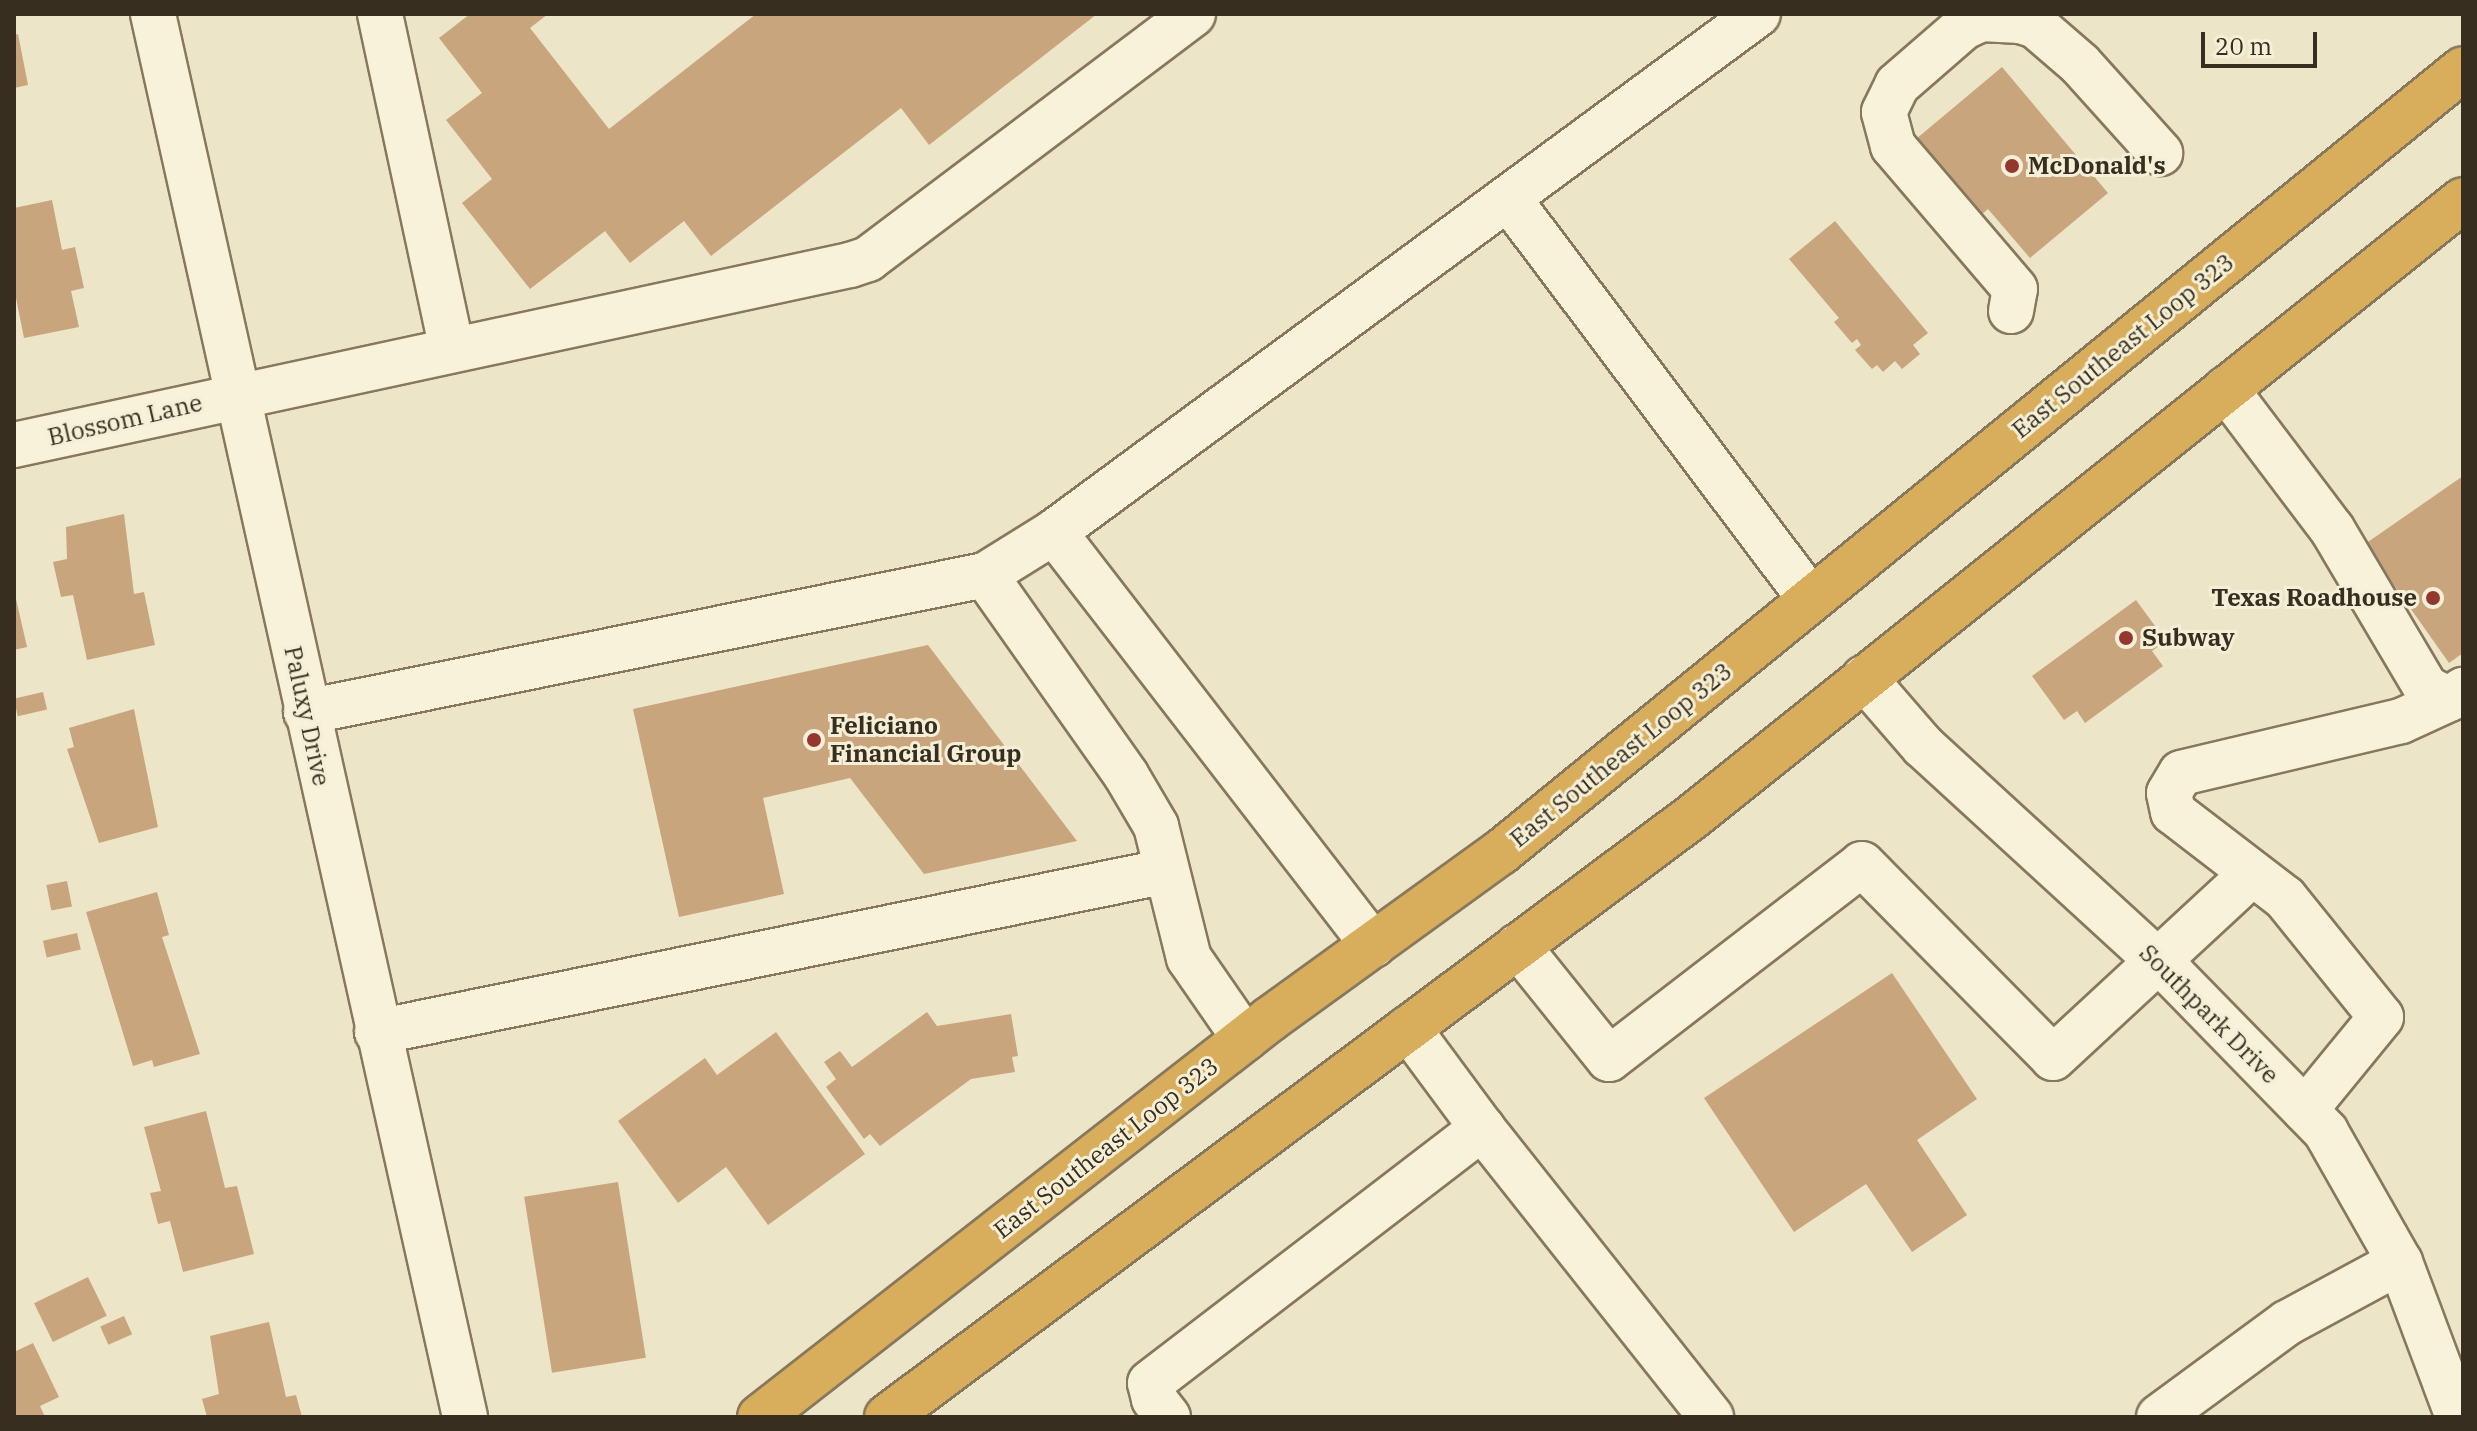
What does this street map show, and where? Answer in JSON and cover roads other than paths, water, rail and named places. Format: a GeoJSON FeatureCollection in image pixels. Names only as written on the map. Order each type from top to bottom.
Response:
{"type":"FeatureCollection","features":[{"type":"Feature","properties":{"kind":"highway","name":"East Southeast Loop 323"},"geometry":{"type":"LineString","coordinates":[[760,1417],[1245,1039],[1501,852],[2463,69]]}},
{"type":"Feature","properties":{"kind":"highway"},"geometry":{"type":"LineString","coordinates":[[887,1417],[1692,817],[2463,200]]}},
{"type":"Feature","properties":{"kind":"street","name":"Paluxy Drive"},"geometry":{"type":"LineString","coordinates":[[153,14],[465,1417]]}},
{"type":"Feature","properties":{"kind":"street"},"geometry":{"type":"LineString","coordinates":[[380,14],[452,349]]}},
{"type":"Feature","properties":{"kind":"street","name":"Blossom Lane"},"geometry":{"type":"LineString","coordinates":[[14,445],[868,259],[1193,14]]}},
{"type":"Feature","properties":{"kind":"street"},"geometry":{"type":"LineString","coordinates":[[306,712],[985,575],[1054,532],[1758,14]]}},
{"type":"Feature","properties":{"kind":"street"},"geometry":{"type":"LineString","coordinates":[[2011,311],[2015,289],[1893,146],[1884,112],[1897,85],[1964,27],[1981,19],[2020,21],[2036,26],[2080,64],[2160,153]]}},
{"type":"Feature","properties":{"kind":"street"},"geometry":{"type":"LineString","coordinates":[[1508,198],[1811,600]]}},
{"type":"Feature","properties":{"kind":"street"},"geometry":{"type":"LineString","coordinates":[[2226,389],[2332,529],[2426,688],[2456,694]]}},
{"type":"Feature","properties":{"kind":"street"},"geometry":{"type":"LineString","coordinates":[[1054,532],[1373,945]]}},
{"type":"Feature","properties":{"kind":"street"},"geometry":{"type":"LineString","coordinates":[[985,575],[1126,775],[1156,826],[1189,958],[1245,1039]]}},
{"type":"Feature","properties":{"kind":"street","name":"Southpark Drive"},"geometry":{"type":"LineString","coordinates":[[1864,678],[1923,746],[2157,961],[2326,1132],[2400,1262],[2458,1417]]}},
{"type":"Feature","properties":{"kind":"street"},"geometry":{"type":"LineString","coordinates":[[2305,1110],[2381,1017],[2285,898],[2173,812],[2169,793],[2181,773],[2401,721],[2456,694]]}},
{"type":"Feature","properties":{"kind":"street"},"geometry":{"type":"LineString","coordinates":[[1518,946],[1609,1059],[1862,864],[2053,1058],[2252,874]]}},
{"type":"Feature","properties":{"kind":"street"},"geometry":{"type":"LineString","coordinates":[[377,1032],[1167,871]]}},
{"type":"Feature","properties":{"kind":"street"},"geometry":{"type":"LineString","coordinates":[[1408,1028],[1482,1128],[1711,1417]]}},
{"type":"Feature","properties":{"kind":"street"},"geometry":{"type":"LineString","coordinates":[[1168,1417],[1154,1399],[1150,1383],[1482,1128]]}},
{"type":"Feature","properties":{"kind":"street"},"geometry":{"type":"LineString","coordinates":[[2159,1417],[2287,1323],[2400,1262]]}},
{"type":"Feature","properties":{"kind":"place","name":"McDonald's"},"geometry":{"type":"Point","coordinates":[2012,166]}},
{"type":"Feature","properties":{"kind":"place","name":"Texas Roadhouse"},"geometry":{"type":"Point","coordinates":[2433,598]}},
{"type":"Feature","properties":{"kind":"place","name":"Subway"},"geometry":{"type":"Point","coordinates":[2126,638]}},
{"type":"Feature","properties":{"kind":"place","name":"Feliciano Financial Group"},"geometry":{"type":"Point","coordinates":[814,740]}}]}
